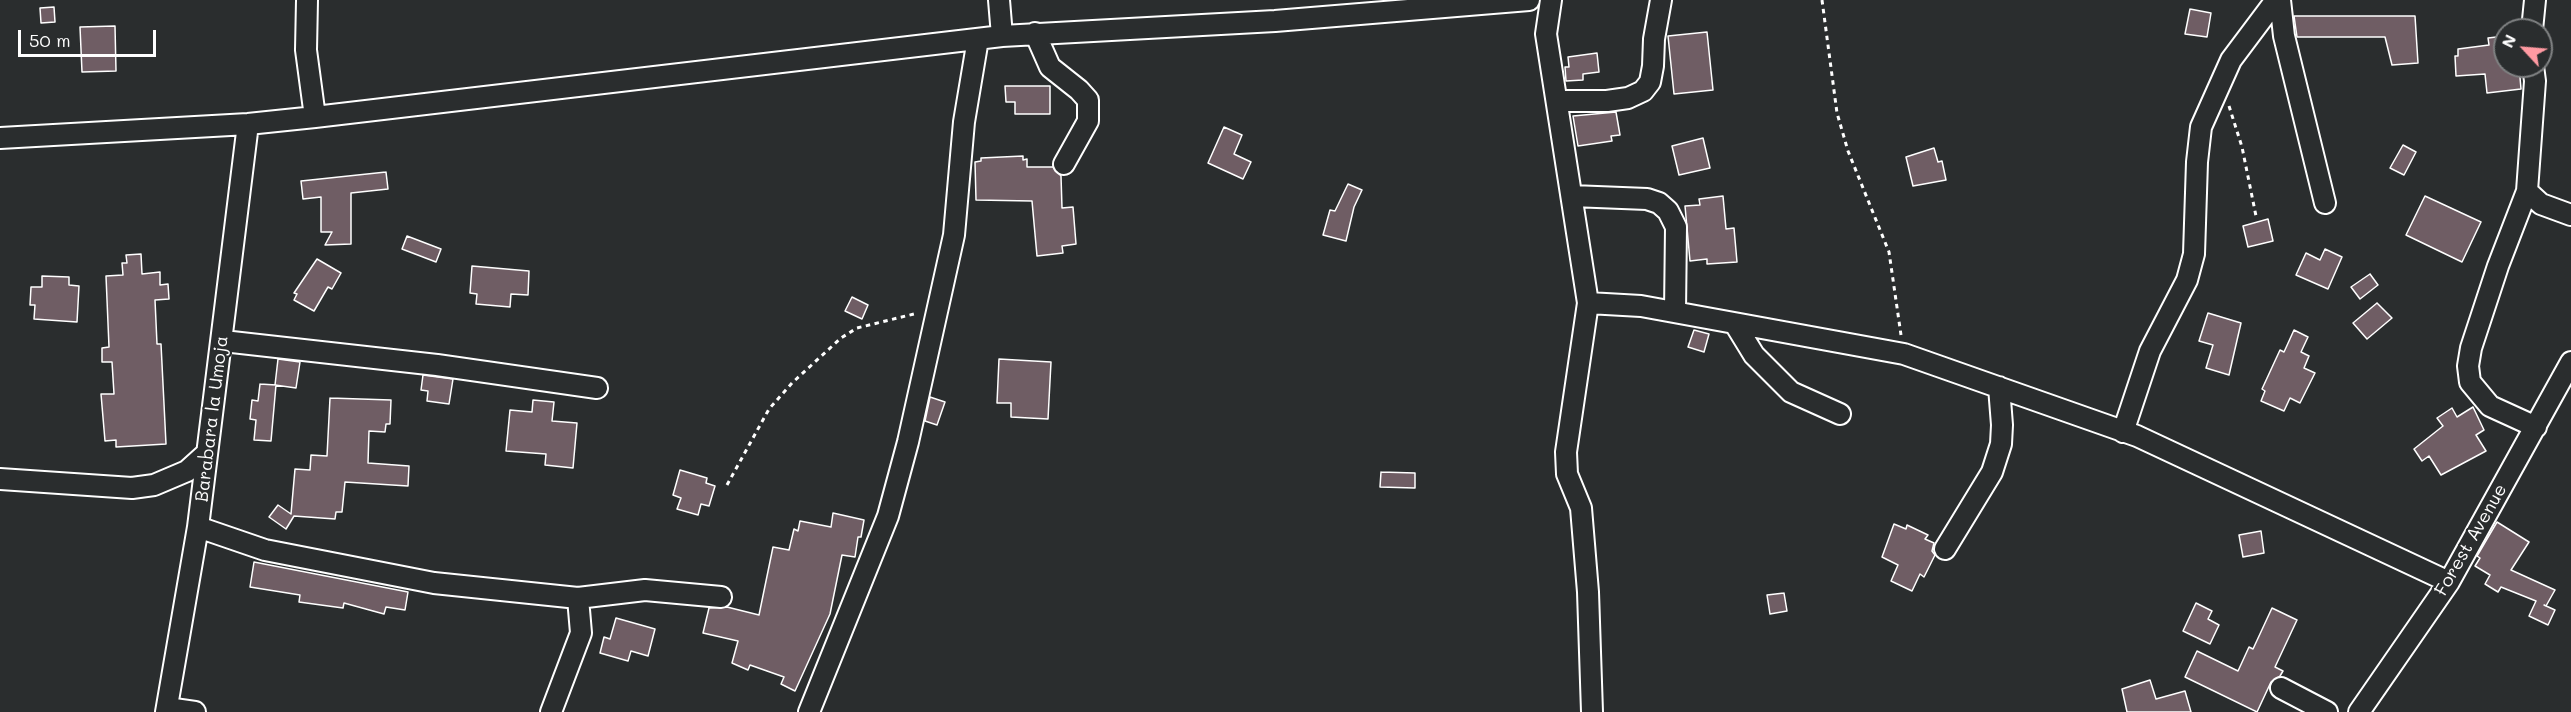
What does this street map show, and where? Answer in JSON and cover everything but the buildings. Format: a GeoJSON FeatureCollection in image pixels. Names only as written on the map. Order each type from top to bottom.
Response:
{"type":"FeatureCollection","features":[{"type":"Feature","properties":{"kind":"street"},"geometry":{"type":"LineString","coordinates":[[307,0],[306,50],[315,117]]}},
{"type":"Feature","properties":{"kind":"street"},"geometry":{"type":"LineString","coordinates":[[999,0],[1002,36]]}},
{"type":"Feature","properties":{"kind":"street"},"geometry":{"type":"LineString","coordinates":[[0,138],[248,124],[1035,33],[1275,21],[1529,0]]}},
{"type":"Feature","properties":{"kind":"street"},"geometry":{"type":"LineString","coordinates":[[1551,0],[1546,33],[1588,303],[1566,452],[1567,474],[1581,508],[1588,592],[1592,712]]}},
{"type":"Feature","properties":{"kind":"street"},"geometry":{"type":"LineString","coordinates":[[1557,101],[1607,101],[1628,98],[1643,91],[1650,82],[1661,0]]}},
{"type":"Feature","properties":{"kind":"street"},"geometry":{"type":"LineString","coordinates":[[2124,432],[2150,351],[2187,280],[2194,254],[2197,162],[2201,127],[2231,60],[2278,0]]}},
{"type":"Feature","properties":{"kind":"street"},"geometry":{"type":"LineString","coordinates":[[2278,0],[2284,36],[2325,203]]}},
{"type":"Feature","properties":{"kind":"street"},"geometry":{"type":"LineString","coordinates":[[2533,18],[2535,0]]}},
{"type":"Feature","properties":{"kind":"street"},"geometry":{"type":"LineString","coordinates":[[1035,33],[1050,67],[1080,90],[1088,100],[1088,121],[1064,164]]}},
{"type":"Feature","properties":{"kind":"street"},"geometry":{"type":"LineString","coordinates":[[809,712],[888,516],[921,387],[954,235],[964,122],[978,39]]}},
{"type":"Feature","properties":{"kind":"street"},"geometry":{"type":"LineString","coordinates":[[2535,78],[2527,190],[2498,266],[2471,348],[2468,366],[2470,382],[2490,406],[2536,426]]}},
{"type":"Feature","properties":{"kind":"street","name":"Barabara la Umoja"},"geometry":{"type":"LineString","coordinates":[[166,710],[198,527],[223,341],[248,124]]}},
{"type":"Feature","properties":{"kind":"street"},"geometry":{"type":"LineString","coordinates":[[2527,190],[2541,204],[2571,215]]}},
{"type":"Feature","properties":{"kind":"street"},"geometry":{"type":"LineString","coordinates":[[1572,196],[1647,199],[1659,203],[1668,211],[1676,227],[1675,312]]}},
{"type":"Feature","properties":{"kind":"street"},"geometry":{"type":"LineString","coordinates":[[1588,303],[1641,306],[1904,354],[2124,432],[2223,475],[2449,582]]}},
{"type":"Feature","properties":{"kind":"street"},"geometry":{"type":"LineString","coordinates":[[1735,324],[1754,354],[1791,392],[1840,414]]}},
{"type":"Feature","properties":{"kind":"street"},"geometry":{"type":"LineString","coordinates":[[223,341],[437,365],[597,388]]}},
{"type":"Feature","properties":{"kind":"street","name":"Forest Avenue"},"geometry":{"type":"LineString","coordinates":[[2360,712],[2449,582],[2571,362]]}},
{"type":"Feature","properties":{"kind":"street"},"geometry":{"type":"LineString","coordinates":[[1945,549],[1992,472],[2001,444],[2000,387]]}},
{"type":"Feature","properties":{"kind":"street"},"geometry":{"type":"LineString","coordinates":[[0,479],[132,488],[154,485],[187,471],[207,453]]}},
{"type":"Feature","properties":{"kind":"street"},"geometry":{"type":"LineString","coordinates":[[198,527],[265,550],[434,583],[578,598],[645,590],[721,597]]}},
{"type":"Feature","properties":{"kind":"street"},"geometry":{"type":"LineString","coordinates":[[551,712],[580,633],[578,598]]}},
{"type":"Feature","properties":{"kind":"street"},"geometry":{"type":"LineString","coordinates":[[2281,688],[2328,712]]}},
{"type":"Feature","properties":{"kind":"street"},"geometry":{"type":"LineString","coordinates":[[166,710],[195,712]]}},
{"type":"Feature","properties":{"kind":"path"},"geometry":{"type":"LineString","coordinates":[[1822,0],[1838,114],[1848,151],[1889,252],[1904,354]]}},
{"type":"Feature","properties":{"kind":"path"},"geometry":{"type":"LineString","coordinates":[[2216,92],[2231,109],[2236,123],[2256,216]]}},
{"type":"Feature","properties":{"kind":"path"},"geometry":{"type":"LineString","coordinates":[[727,485],[769,409],[792,383],[841,338],[857,328],[937,309]]}}]}
